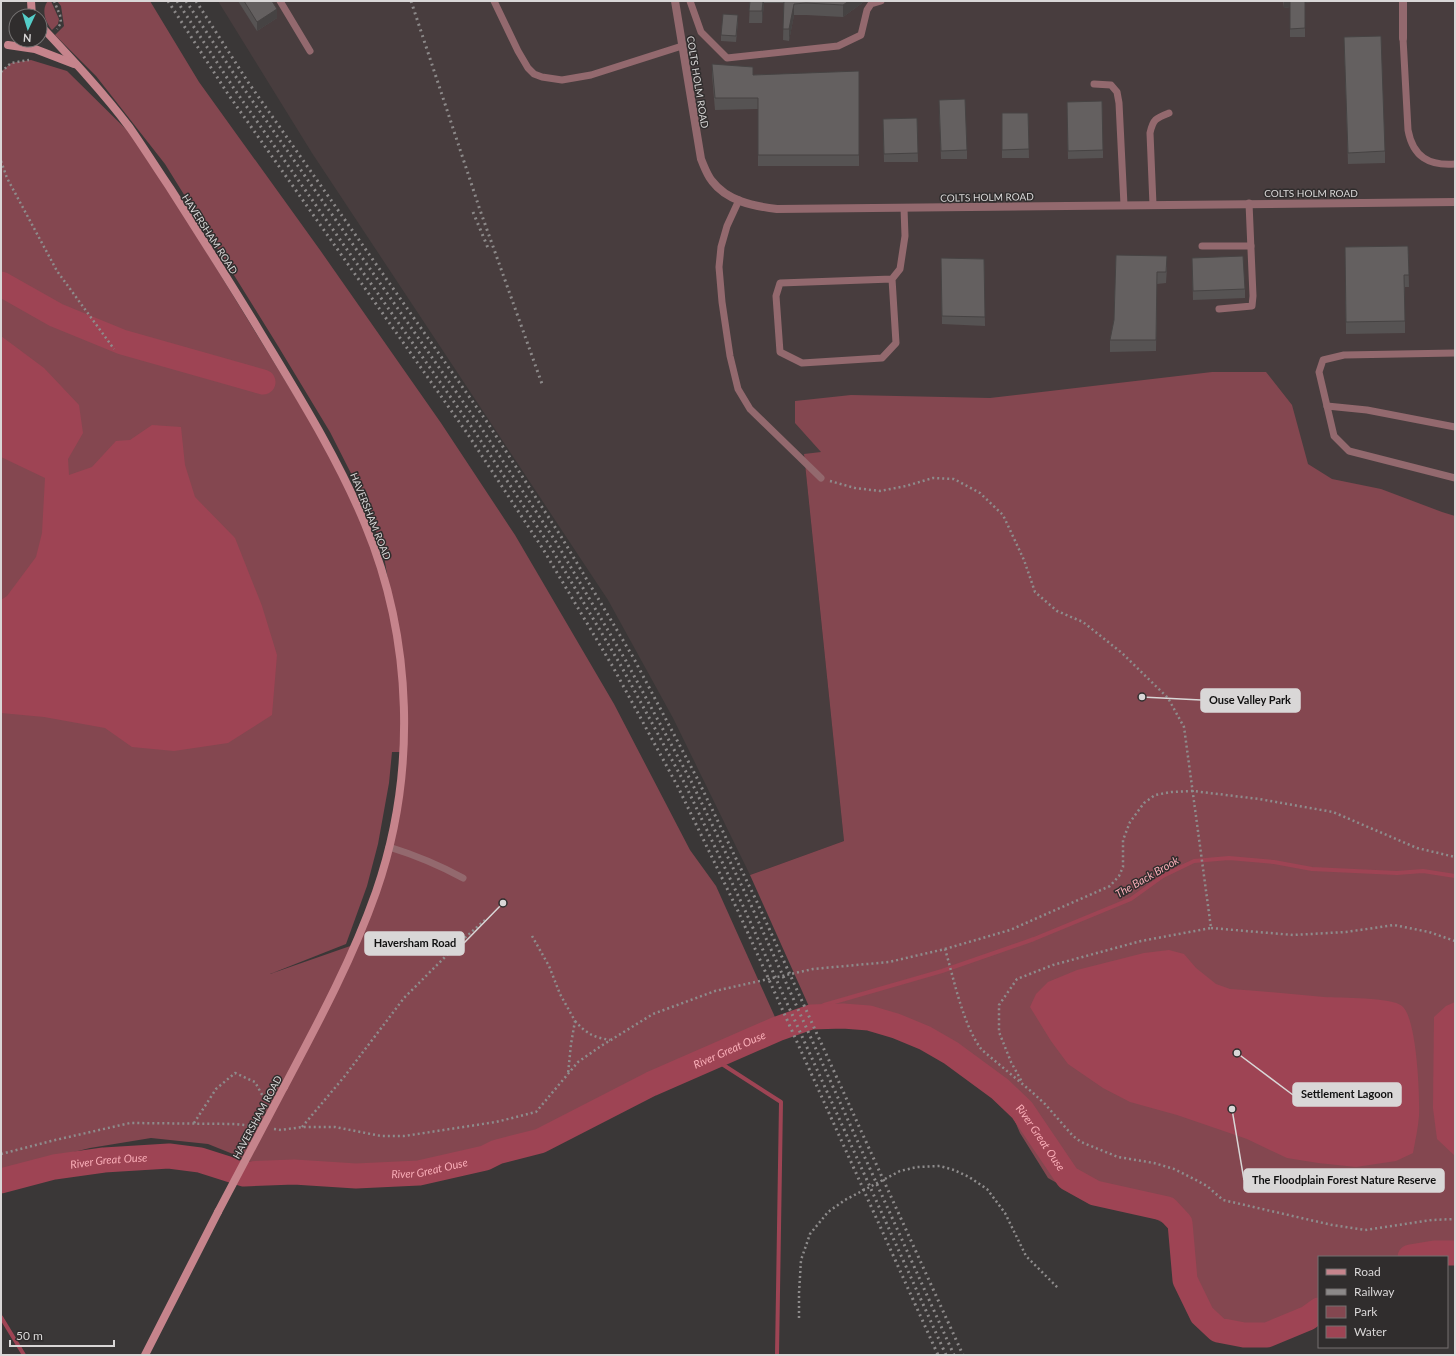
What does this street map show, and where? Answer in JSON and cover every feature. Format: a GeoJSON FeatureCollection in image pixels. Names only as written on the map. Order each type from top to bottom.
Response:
{"type":"FeatureCollection","features":[{"type":"Feature","properties":{"kind":"street","name":"COLTS HOLM ROAD"},"geometry":{"type":"LineString","coordinates":[[675,1],[701,159],[712,181],[725,194],[753,206],[777,209],[1455,202]]}},
{"type":"Feature","properties":{"kind":"street"},"geometry":{"type":"LineString","coordinates":[[1402,1],[1403,38]]}},
{"type":"Feature","properties":{"kind":"street","name":"HAVERSHAM ROAD"},"geometry":{"type":"LineString","coordinates":[[48,34],[100,90],[131,129],[215,258],[344,475],[366,525],[384,575],[394,621],[403,679],[404,735],[401,784],[389,847],[376,891],[356,944],[330,1000],[271,1110],[145,1355]]}},
{"type":"Feature","properties":{"kind":"street"},"geometry":{"type":"LineString","coordinates":[[4,46],[39,50],[77,65]]}},
{"type":"Feature","properties":{"kind":"lane"},"geometry":{"type":"LineString","coordinates":[[280,1],[310,51]]}},
{"type":"Feature","properties":{"kind":"lane"},"geometry":{"type":"LineString","coordinates":[[494,1],[518,51],[528,68],[534,74],[542,77],[562,80],[592,76],[682,46]]}},
{"type":"Feature","properties":{"kind":"lane"},"geometry":{"type":"LineString","coordinates":[[690,1],[701,32],[728,58],[838,46],[861,35],[867,10],[871,4],[881,1]]}},
{"type":"Feature","properties":{"kind":"lane"},"geometry":{"type":"LineString","coordinates":[[1403,38],[1408,130],[1411,143],[1419,154],[1433,163],[1441,165],[1455,164]]}},
{"type":"Feature","properties":{"kind":"lane"},"geometry":{"type":"LineString","coordinates":[[1094,84],[1111,85],[1117,92],[1119,103],[1124,205]]}},
{"type":"Feature","properties":{"kind":"lane"},"geometry":{"type":"LineString","coordinates":[[1152,204],[1150,133],[1152,123],[1158,117],[1169,113]]}},
{"type":"Feature","properties":{"kind":"lane"},"geometry":{"type":"LineString","coordinates":[[739,200],[727,226],[721,247],[720,267],[722,302],[730,356],[738,389],[750,409],[821,478]]}},
{"type":"Feature","properties":{"kind":"lane"},"geometry":{"type":"LineString","coordinates":[[1219,309],[1252,306],[1253,296],[1249,203]]}},
{"type":"Feature","properties":{"kind":"lane"},"geometry":{"type":"LineString","coordinates":[[892,279],[780,283],[776,296],[780,352],[802,363],[882,358],[896,343],[892,279],[900,268],[905,236],[904,208]]}},
{"type":"Feature","properties":{"kind":"lane"},"geometry":{"type":"LineString","coordinates":[[1202,246],[1251,246]]}},
{"type":"Feature","properties":{"kind":"lane"},"geometry":{"type":"LineString","coordinates":[[1455,353],[1344,355],[1323,360],[1319,372],[1334,436],[1348,451],[1455,478]]}},
{"type":"Feature","properties":{"kind":"lane"},"geometry":{"type":"LineString","coordinates":[[1327,406],[1367,410],[1455,427]]}},
{"type":"Feature","properties":{"kind":"lane"},"geometry":{"type":"LineString","coordinates":[[389,847],[416,855],[440,865],[463,878]]}},
{"type":"Feature","properties":{"kind":"path"},"geometry":{"type":"LineString","coordinates":[[1,72],[10,63],[31,60]]}},
{"type":"Feature","properties":{"kind":"path"},"geometry":{"type":"LineString","coordinates":[[1,161],[7,178],[57,271],[114,349]]}},
{"type":"Feature","properties":{"kind":"path"},"geometry":{"type":"LineString","coordinates":[[821,478],[855,488],[880,491],[906,486],[933,478],[954,479],[980,493],[1002,515],[1024,560],[1035,592],[1057,611],[1083,622],[1122,653],[1168,698],[1184,727],[1211,928]]}},
{"type":"Feature","properties":{"kind":"path"},"geometry":{"type":"LineString","coordinates":[[536,1112],[578,1062],[610,1040],[653,1014],[715,991],[813,969],[889,962],[946,951],[1010,930],[1110,886],[1119,876],[1122,867],[1123,840],[1130,822],[1144,803],[1155,795],[1192,791],[1259,799],[1333,812],[1417,848],[1455,857]]}},
{"type":"Feature","properties":{"kind":"path"},"geometry":{"type":"LineString","coordinates":[[302,1127],[344,1077],[404,998],[459,943],[485,920]]}},
{"type":"Feature","properties":{"kind":"path"},"geometry":{"type":"LineString","coordinates":[[1022,1084],[999,1032],[999,1005],[1017,979],[1053,965],[1141,941],[1211,928],[1293,935],[1346,932],[1394,925],[1429,932],[1455,941]]}},
{"type":"Feature","properties":{"kind":"path"},"geometry":{"type":"LineString","coordinates":[[532,936],[549,966],[560,994],[575,1021],[585,1032],[596,1037],[610,1040]]}},
{"type":"Feature","properties":{"kind":"path"},"geometry":{"type":"LineString","coordinates":[[946,951],[957,990],[976,1043],[982,1050],[1045,1104],[1073,1136],[1081,1142],[1118,1157],[1154,1163],[1174,1170],[1207,1186],[1223,1200],[1332,1225],[1365,1230],[1432,1220],[1455,1219]]}},
{"type":"Feature","properties":{"kind":"path"},"geometry":{"type":"LineString","coordinates":[[568,1074],[575,1021]]}},
{"type":"Feature","properties":{"kind":"path"},"geometry":{"type":"LineString","coordinates":[[193,1124],[216,1089],[235,1073],[255,1082],[271,1110]]}},
{"type":"Feature","properties":{"kind":"path"},"geometry":{"type":"LineString","coordinates":[[799,1318],[801,1260],[810,1234],[828,1212],[846,1200],[900,1172],[917,1167],[940,1166],[954,1170],[969,1177],[987,1189],[1005,1213],[1026,1256],[1059,1288]]}},
{"type":"Feature","properties":{"kind":"shaded area"},"geometry":{"type":"Polygon","coordinates":[[[218,1],[1455,1],[1455,552],[804,454],[844,841],[750,875],[673,718],[608,600],[312,153],[218,1]]]}},
{"type":"Feature","properties":{"kind":"green space"},"geometry":{"type":"Polygon","coordinates":[[[48,1],[51,1],[59,19],[58,24],[52,30],[48,24],[48,8],[45,8],[48,1]]]}},
{"type":"Feature","properties":{"kind":"green space"},"geometry":{"type":"Polygon","coordinates":[[[57,1],[150,1],[199,82],[320,250],[441,423],[515,535],[614,704],[690,850],[716,886],[779,1026],[540,1135],[497,1152],[428,1173],[390,1177],[273,1170],[208,1144],[151,1138],[90,1148],[1,1170],[1,72],[11,63],[31,60],[67,71],[139,142],[343,475],[388,580],[383,550],[362,495],[330,432],[165,164],[96,76],[55,35],[64,26],[61,6],[57,1]],[[392,752],[389,783],[378,844],[367,886],[346,944],[270,974],[356,944],[389,847],[403,752],[392,752]]]}},
{"type":"Feature","properties":{"kind":"green space"},"geometry":{"type":"Polygon","coordinates":[[[1212,372],[1266,372],[1292,405],[1308,464],[1332,479],[1381,489],[1455,516],[1455,1255],[1440,1251],[1419,1256],[1318,1256],[1318,1303],[1286,1326],[1249,1338],[1206,1326],[1176,1284],[1171,1227],[1129,1205],[1080,1196],[1048,1178],[1020,1133],[999,1084],[911,1026],[824,1005],[811,1011],[750,875],[844,841],[804,454],[821,452],[795,423],[795,401],[851,395],[990,398],[1212,372]]]}},
{"type":"Feature","properties":{"kind":"water"},"geometry":{"type":"Polygon","coordinates":[[[1,336],[44,368],[79,405],[83,433],[68,459],[69,475],[92,467],[116,441],[130,440],[152,425],[181,427],[185,465],[195,497],[235,538],[262,606],[277,655],[272,715],[228,743],[174,751],[132,747],[105,728],[44,717],[1,713],[1,600],[7,596],[36,557],[42,533],[45,478],[1,457],[1,336]]]}},
{"type":"Feature","properties":{"kind":"water"},"geometry":{"type":"Polygon","coordinates":[[[1169,950],[1184,954],[1196,968],[1216,984],[1230,989],[1324,997],[1377,999],[1396,1003],[1402,1006],[1407,1013],[1411,1026],[1418,1076],[1419,1116],[1413,1153],[1396,1161],[1356,1167],[1287,1158],[1247,1139],[1177,1115],[1130,1102],[1103,1088],[1068,1064],[1051,1041],[1030,1007],[1036,994],[1048,982],[1077,970],[1144,953],[1169,950]]]}},
{"type":"Feature","properties":{"kind":"water"},"geometry":{"type":"Polygon","coordinates":[[[1455,1002],[1455,1156],[1437,1139],[1433,1108],[1434,1017],[1446,1006],[1455,1002]]]}},
{"type":"Feature","properties":{"kind":"building"},"geometry":{"type":"Polygon","coordinates":[[[244,1],[272,1],[277,9],[257,22],[244,1]]]}},
{"type":"Feature","properties":{"kind":"building"},"geometry":{"type":"Polygon","coordinates":[[[750,1],[763,1],[762,11],[749,11],[750,1]]]}},
{"type":"Feature","properties":{"kind":"building"},"geometry":{"type":"Polygon","coordinates":[[[784,1],[849,1],[843,5],[806,3],[794,4],[789,29],[783,29],[784,1]]]}},
{"type":"Feature","properties":{"kind":"building"},"geometry":{"type":"Polygon","coordinates":[[[1290,1],[1305,1],[1305,28],[1290,29],[1290,1]]]}},
{"type":"Feature","properties":{"kind":"building"},"geometry":{"type":"Polygon","coordinates":[[[723,14],[738,15],[736,36],[721,35],[723,14]]]}},
{"type":"Feature","properties":{"kind":"building"},"geometry":{"type":"Polygon","coordinates":[[[1381,36],[1385,151],[1348,153],[1344,37],[1381,36]]]}},
{"type":"Feature","properties":{"kind":"building"},"geometry":{"type":"Polygon","coordinates":[[[712,64],[753,67],[753,75],[859,71],[859,155],[758,155],[758,98],[715,98],[712,64]]]}},
{"type":"Feature","properties":{"kind":"building"},"geometry":{"type":"Polygon","coordinates":[[[965,99],[967,150],[941,151],[939,100],[965,99]]]}},
{"type":"Feature","properties":{"kind":"building"},"geometry":{"type":"Polygon","coordinates":[[[1102,101],[1103,150],[1068,151],[1067,102],[1102,101]]]}},
{"type":"Feature","properties":{"kind":"building"},"geometry":{"type":"Polygon","coordinates":[[[1002,113],[1028,113],[1029,149],[1002,150],[1002,113]]]}},
{"type":"Feature","properties":{"kind":"building"},"geometry":{"type":"Polygon","coordinates":[[[917,118],[918,153],[884,154],[883,119],[917,118]]]}},
{"type":"Feature","properties":{"kind":"building"},"geometry":{"type":"Polygon","coordinates":[[[1408,246],[1409,275],[1404,275],[1405,321],[1346,322],[1345,247],[1408,246]]]}},
{"type":"Feature","properties":{"kind":"building"},"geometry":{"type":"Polygon","coordinates":[[[1116,255],[1167,256],[1166,272],[1157,272],[1156,340],[1110,340],[1114,320],[1116,255]]]}},
{"type":"Feature","properties":{"kind":"building"},"geometry":{"type":"Polygon","coordinates":[[[1243,256],[1245,289],[1193,291],[1192,258],[1243,256]]]}},
{"type":"Feature","properties":{"kind":"building"},"geometry":{"type":"Polygon","coordinates":[[[941,258],[984,259],[985,317],[942,316],[941,258]]]}},
{"type":"Feature","properties":{"kind":"waterway"},"geometry":{"type":"LineString","coordinates":[[1,284],[56,315],[122,342],[263,382]]}},
{"type":"Feature","properties":{"kind":"waterway","name":"The Back Brook"},"geometry":{"type":"LineString","coordinates":[[816,1009],[824,1005],[942,971],[1034,939],[1131,899],[1163,876],[1194,861],[1229,858],[1274,862],[1312,869],[1397,873],[1423,871],[1455,876]]}},
{"type":"Feature","properties":{"kind":"waterway","name":"River Great Ouse"},"geometry":{"type":"LineString","coordinates":[[1,1181],[54,1167],[104,1160],[169,1156],[200,1160],[244,1174],[294,1172],[356,1176],[419,1173],[485,1158],[497,1152],[540,1141],[651,1084],[777,1029],[811,1017],[843,1016],[869,1018],[896,1026],[925,1038],[951,1053],[1000,1089],[1022,1110],[1068,1178],[1095,1193],[1167,1209],[1180,1223],[1185,1280],[1202,1315],[1218,1330],[1244,1335],[1267,1335],[1308,1318],[1318,1311]]}},
{"type":"Feature","properties":{"kind":"waterway"},"geometry":{"type":"LineString","coordinates":[[711,1057],[781,1102],[777,1355]]}},
{"type":"Feature","properties":{"kind":"waterway","name":"River Great Ouse"},"geometry":{"type":"LineString","coordinates":[[1416,1256],[1434,1253],[1455,1253]]}},
{"type":"Feature","properties":{"kind":"waterway"},"geometry":{"type":"LineString","coordinates":[[1,1317],[24,1355]]}},
{"type":"Feature","properties":{"kind":"railway"},"geometry":{"type":"LineString","coordinates":[[168,1],[228,94],[467,433],[543,549],[613,667],[678,787],[738,911],[938,1355]]}},
{"type":"Feature","properties":{"kind":"railway"},"geometry":{"type":"LineString","coordinates":[[177,1],[235,90],[473,429],[550,546],[620,664],[685,784],[744,908],[946,1355]]}},
{"type":"Feature","properties":{"kind":"railway"},"geometry":{"type":"LineString","coordinates":[[186,1],[242,86],[480,426],[556,542],[626,661],[691,781],[751,905],[954,1355]]}},
{"type":"Feature","properties":{"kind":"railway"},"geometry":{"type":"LineString","coordinates":[[196,1],[248,82],[487,422],[562,538],[633,657],[697,778],[757,902],[963,1355]]}},
{"type":"Feature","properties":{"kind":"railway"},"geometry":{"type":"LineString","coordinates":[[411,1],[480,210],[542,384]]}},
{"type":"Feature","properties":{"kind":"railway"},"geometry":{"type":"LineString","coordinates":[[473,212],[488,248]]}},
{"type":"Feature","properties":{"kind":"place","name":"Ouse Valley Park"},"geometry":{"type":"Point","coordinates":[1142,697]}},
{"type":"Feature","properties":{"kind":"place","name":"Haversham Road"},"geometry":{"type":"Point","coordinates":[503,903]}},
{"type":"Feature","properties":{"kind":"place","name":"Settlement Lagoon"},"geometry":{"type":"Point","coordinates":[1237,1053]}},
{"type":"Feature","properties":{"kind":"place","name":"The Floodplain Forest Nature Reserve"},"geometry":{"type":"Point","coordinates":[1232,1109]}}]}
